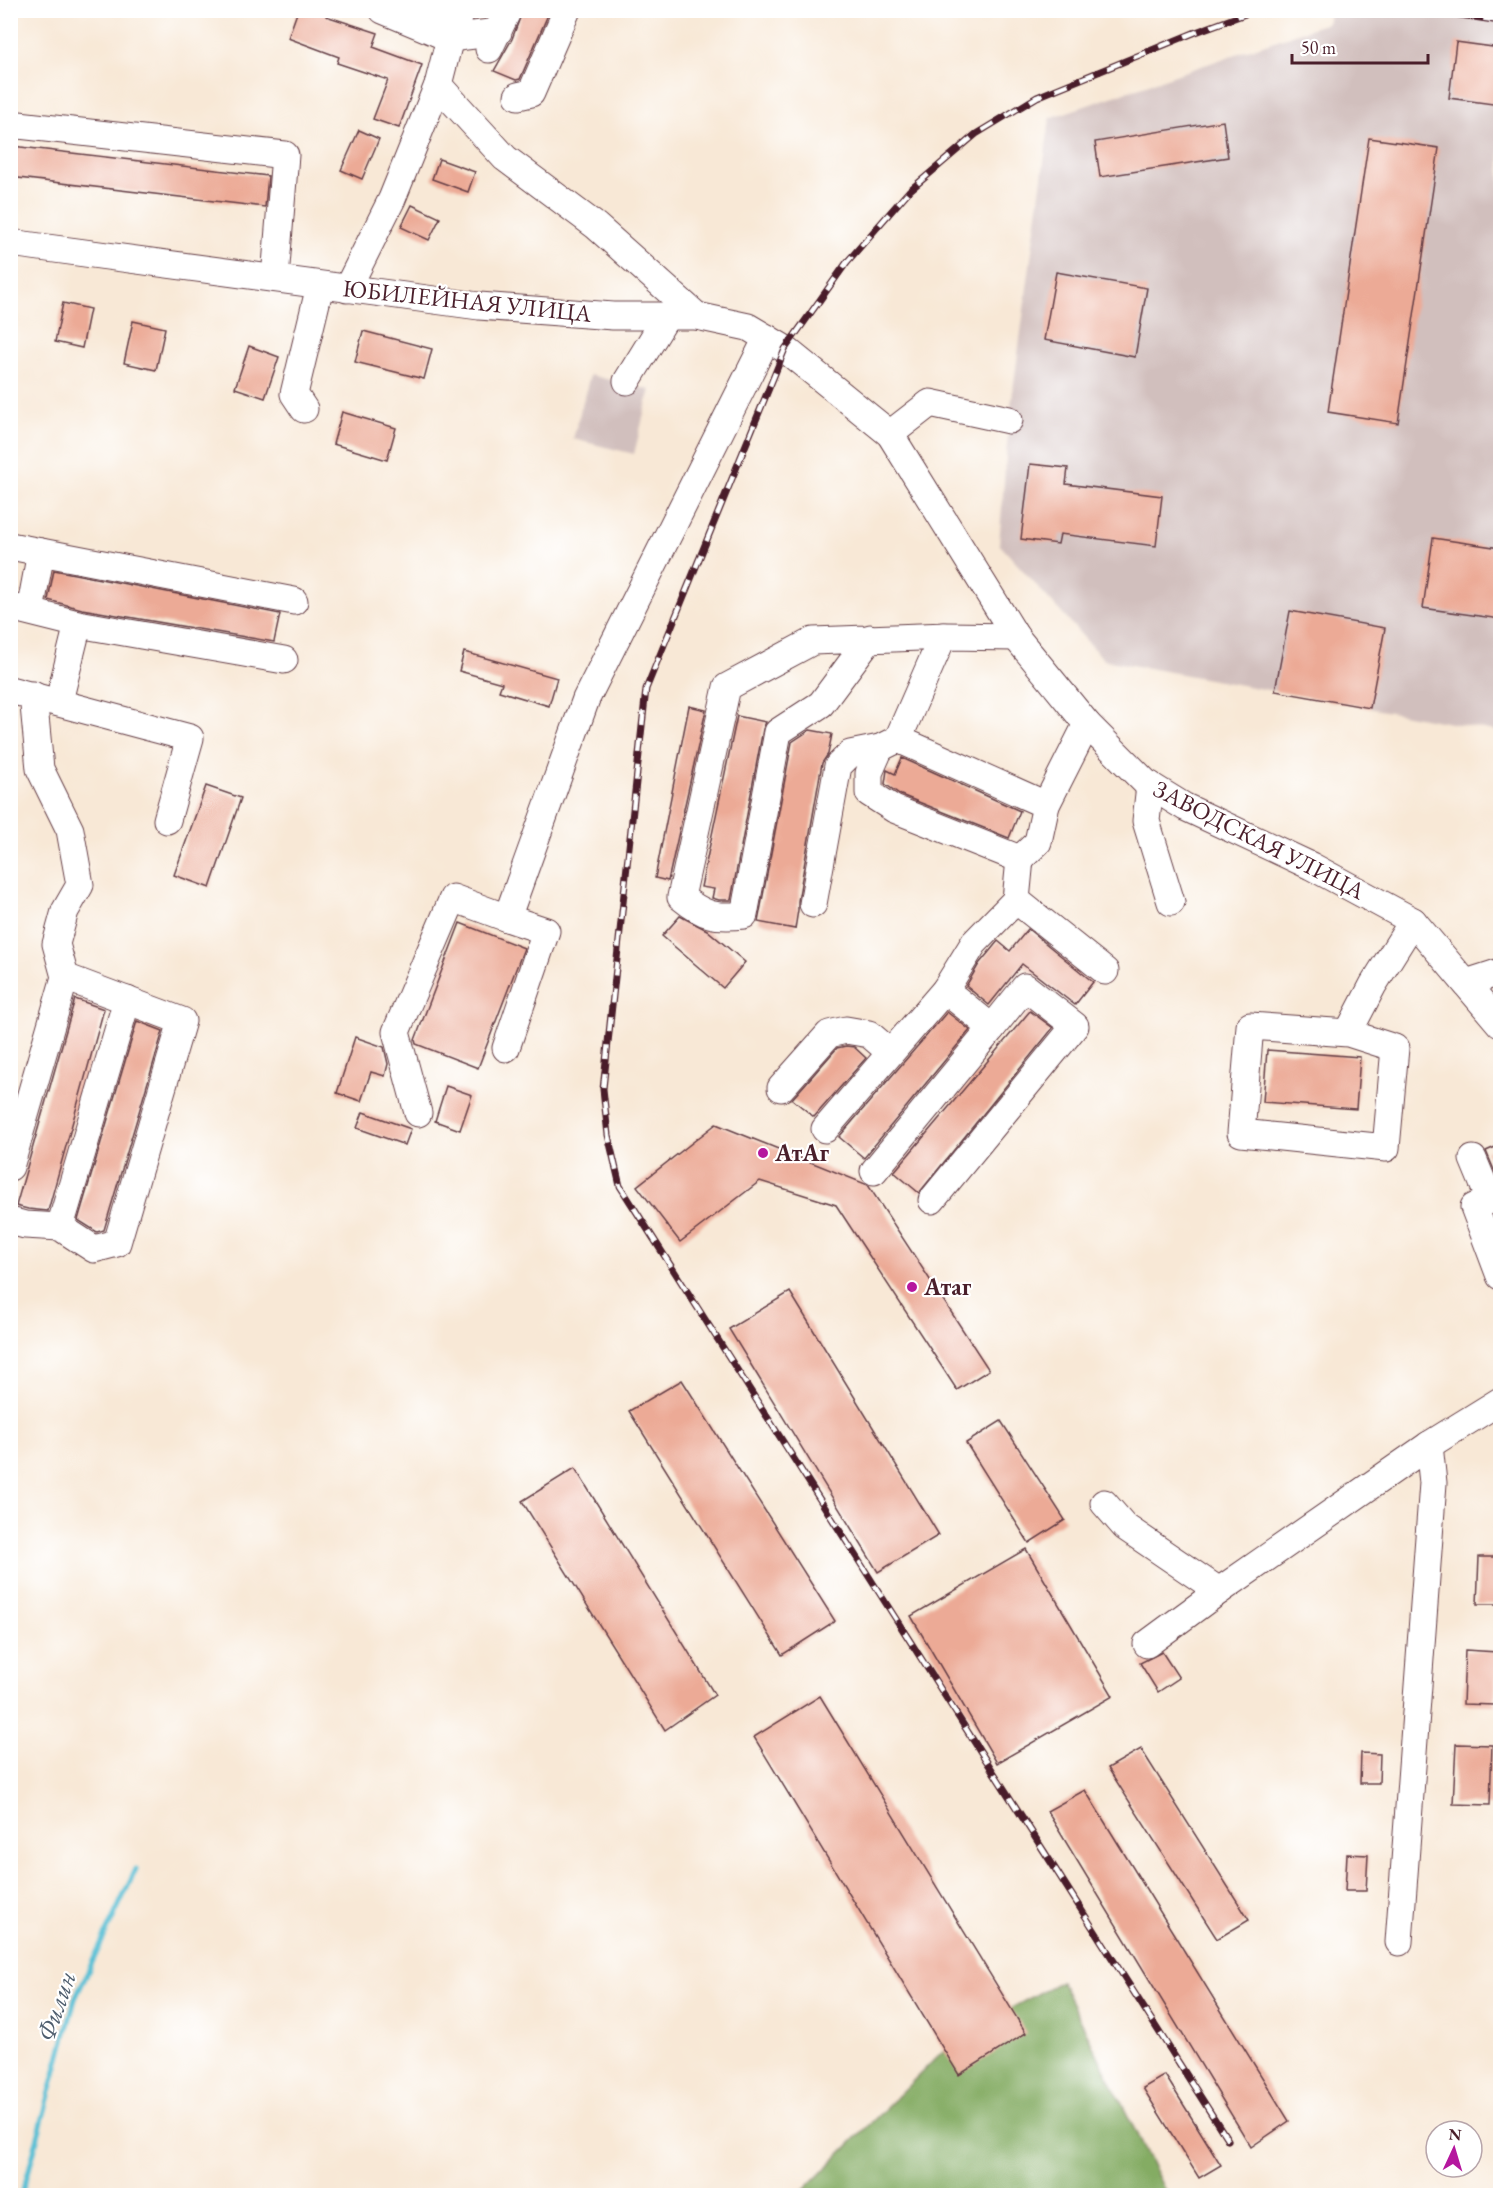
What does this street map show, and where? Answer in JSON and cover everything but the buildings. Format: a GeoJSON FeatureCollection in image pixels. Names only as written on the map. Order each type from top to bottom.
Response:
{"type":"FeatureCollection","features":[{"type":"Feature","properties":{"kind":"street"},"geometry":{"type":"LineString","coordinates":[[383,10],[450,38],[498,31]]}},
{"type":"Feature","properties":{"kind":"street"},"geometry":{"type":"LineString","coordinates":[[347,289],[392,199],[438,86],[450,38],[462,10]]}},
{"type":"Feature","properties":{"kind":"street"},"geometry":{"type":"LineString","coordinates":[[518,96],[531,93],[567,10]]}},
{"type":"Feature","properties":{"kind":"street"},"geometry":{"type":"LineString","coordinates":[[438,86],[504,158],[596,226],[697,316]]}},
{"type":"Feature","properties":{"kind":"street"},"geometry":{"type":"LineString","coordinates":[[10,124],[285,155],[275,278]]}},
{"type":"Feature","properties":{"kind":"street","name":"ЮБИЛЕЙНАЯ УЛИЦА"},"geometry":{"type":"LineString","coordinates":[[10,243],[479,306],[613,316],[697,316],[748,327],[785,349],[890,434]]}},
{"type":"Feature","properties":{"kind":"street"},"geometry":{"type":"LineString","coordinates":[[304,409],[294,394],[320,286]]}},
{"type":"Feature","properties":{"kind":"street"},"geometry":{"type":"LineString","coordinates":[[627,381],[667,316]]}},
{"type":"Feature","properties":{"kind":"street"},"geometry":{"type":"LineString","coordinates":[[507,918],[586,699],[767,338]]}},
{"type":"Feature","properties":{"kind":"street"},"geometry":{"type":"LineString","coordinates":[[890,434],[930,403],[1010,420]]}},
{"type":"Feature","properties":{"kind":"street","name":"ЗАВОДСКАЯ УЛИЦА"},"geometry":{"type":"LineString","coordinates":[[890,434],[1016,637],[1087,724],[1150,786],[1185,807],[1311,866],[1413,921],[1500,1024]]}},
{"type":"Feature","properties":{"kind":"street"},"geometry":{"type":"LineString","coordinates":[[10,546],[294,601]]}},
{"type":"Feature","properties":{"kind":"street"},"geometry":{"type":"LineString","coordinates":[[42,552],[20,609],[78,624],[284,660]]}},
{"type":"Feature","properties":{"kind":"street"},"geometry":{"type":"LineString","coordinates":[[59,701],[78,624]]}},
{"type":"Feature","properties":{"kind":"street"},"geometry":{"type":"LineString","coordinates":[[870,638],[821,704],[778,732],[744,915],[719,917],[695,909],[681,897],[727,687],[813,641],[870,638],[943,636],[1016,637]]}},
{"type":"Feature","properties":{"kind":"street"},"geometry":{"type":"LineString","coordinates":[[943,636],[889,743],[869,773],[869,793],[894,809],[1020,859]]}},
{"type":"Feature","properties":{"kind":"street"},"geometry":{"type":"LineString","coordinates":[[10,1167],[65,977],[56,944],[65,911],[80,885],[70,830],[40,769],[22,693],[59,701],[190,738],[167,820]]}},
{"type":"Feature","properties":{"kind":"street"},"geometry":{"type":"LineString","coordinates":[[825,1129],[945,990],[974,943],[1016,900],[1020,859],[1038,842],[1046,805],[1087,724]]}},
{"type":"Feature","properties":{"kind":"street"},"geometry":{"type":"LineString","coordinates":[[813,904],[838,766],[850,754],[889,743],[1046,805]]}},
{"type":"Feature","properties":{"kind":"street"},"geometry":{"type":"LineString","coordinates":[[1150,786],[1146,821],[1171,902]]}},
{"type":"Feature","properties":{"kind":"street"},"geometry":{"type":"LineString","coordinates":[[418,1113],[396,1032],[453,898],[546,931],[506,1048]]}},
{"type":"Feature","properties":{"kind":"street"},"geometry":{"type":"LineString","coordinates":[[1016,900],[1105,971]]}},
{"type":"Feature","properties":{"kind":"street"},"geometry":{"type":"LineString","coordinates":[[1348,1033],[1373,985],[1413,921]]}},
{"type":"Feature","properties":{"kind":"street"},"geometry":{"type":"LineString","coordinates":[[1466,983],[1500,972]]}},
{"type":"Feature","properties":{"kind":"street"},"geometry":{"type":"LineString","coordinates":[[10,1221],[25,1225],[60,1227],[94,1249],[117,1243],[182,1021],[65,977]]}},
{"type":"Feature","properties":{"kind":"street"},"geometry":{"type":"LineString","coordinates":[[874,1171],[1025,987],[1075,1026],[932,1200]]}},
{"type":"Feature","properties":{"kind":"street"},"geometry":{"type":"LineString","coordinates":[[945,990],[992,1028]]}},
{"type":"Feature","properties":{"kind":"street"},"geometry":{"type":"LineString","coordinates":[[60,1227],[126,1000]]}},
{"type":"Feature","properties":{"kind":"street"},"geometry":{"type":"LineString","coordinates":[[1250,1026],[1348,1033],[1395,1048],[1386,1148],[1240,1133],[1250,1026]]}},
{"type":"Feature","properties":{"kind":"street"},"geometry":{"type":"LineString","coordinates":[[781,1088],[828,1034],[846,1030],[869,1034],[890,1052]]}},
{"type":"Feature","properties":{"kind":"street"},"geometry":{"type":"LineString","coordinates":[[1473,1159],[1490,1200],[1474,1207],[1500,1276]]}},
{"type":"Feature","properties":{"kind":"street"},"geometry":{"type":"LineString","coordinates":[[1147,1644],[1429,1445],[1500,1401]]}},
{"type":"Feature","properties":{"kind":"street"},"geometry":{"type":"LineString","coordinates":[[1399,1942],[1433,1483],[1429,1445]]}},
{"type":"Feature","properties":{"kind":"street"},"geometry":{"type":"LineString","coordinates":[[1407,1529],[1431,1502]]}},
{"type":"Feature","properties":{"kind":"street"},"geometry":{"type":"LineString","coordinates":[[1104,1503],[1125,1527],[1219,1591]]}},
{"type":"Feature","properties":{"kind":"shaded area"},"geometry":{"type":"Polygon","coordinates":[[[1330,11],[1500,11],[1500,732],[1104,660],[999,544],[1009,420],[1050,118],[1327,23],[1330,11]]]}},
{"type":"Feature","properties":{"kind":"shaded area"},"geometry":{"type":"Polygon","coordinates":[[[590,375],[650,390],[634,454],[573,439],[590,375]]]}},
{"type":"Feature","properties":{"kind":"green space"},"geometry":{"type":"Polygon","coordinates":[[[1061,1981],[1167,2195],[798,2196],[955,2039],[1061,1981]]]}},
{"type":"Feature","properties":{"kind":"waterway","name":"Филин"},"geometry":{"type":"LineString","coordinates":[[20,2196],[75,1999],[136,1869]]}},
{"type":"Feature","properties":{"kind":"railway"},"geometry":{"type":"LineString","coordinates":[[1228,2140],[620,1186],[608,1135],[603,1089],[646,689],[785,349],[847,262],[909,191],[976,134],[1037,97],[1256,10]]}},
{"type":"Feature","properties":{"kind":"railway"},"geometry":{"type":"LineString","coordinates":[[1428,10],[1500,21]]}},
{"type":"Feature","properties":{"kind":"place","name":"АтАг"},"geometry":{"type":"Point","coordinates":[763,1153]}},
{"type":"Feature","properties":{"kind":"place","name":"Атаг"},"geometry":{"type":"Point","coordinates":[912,1287]}}]}
